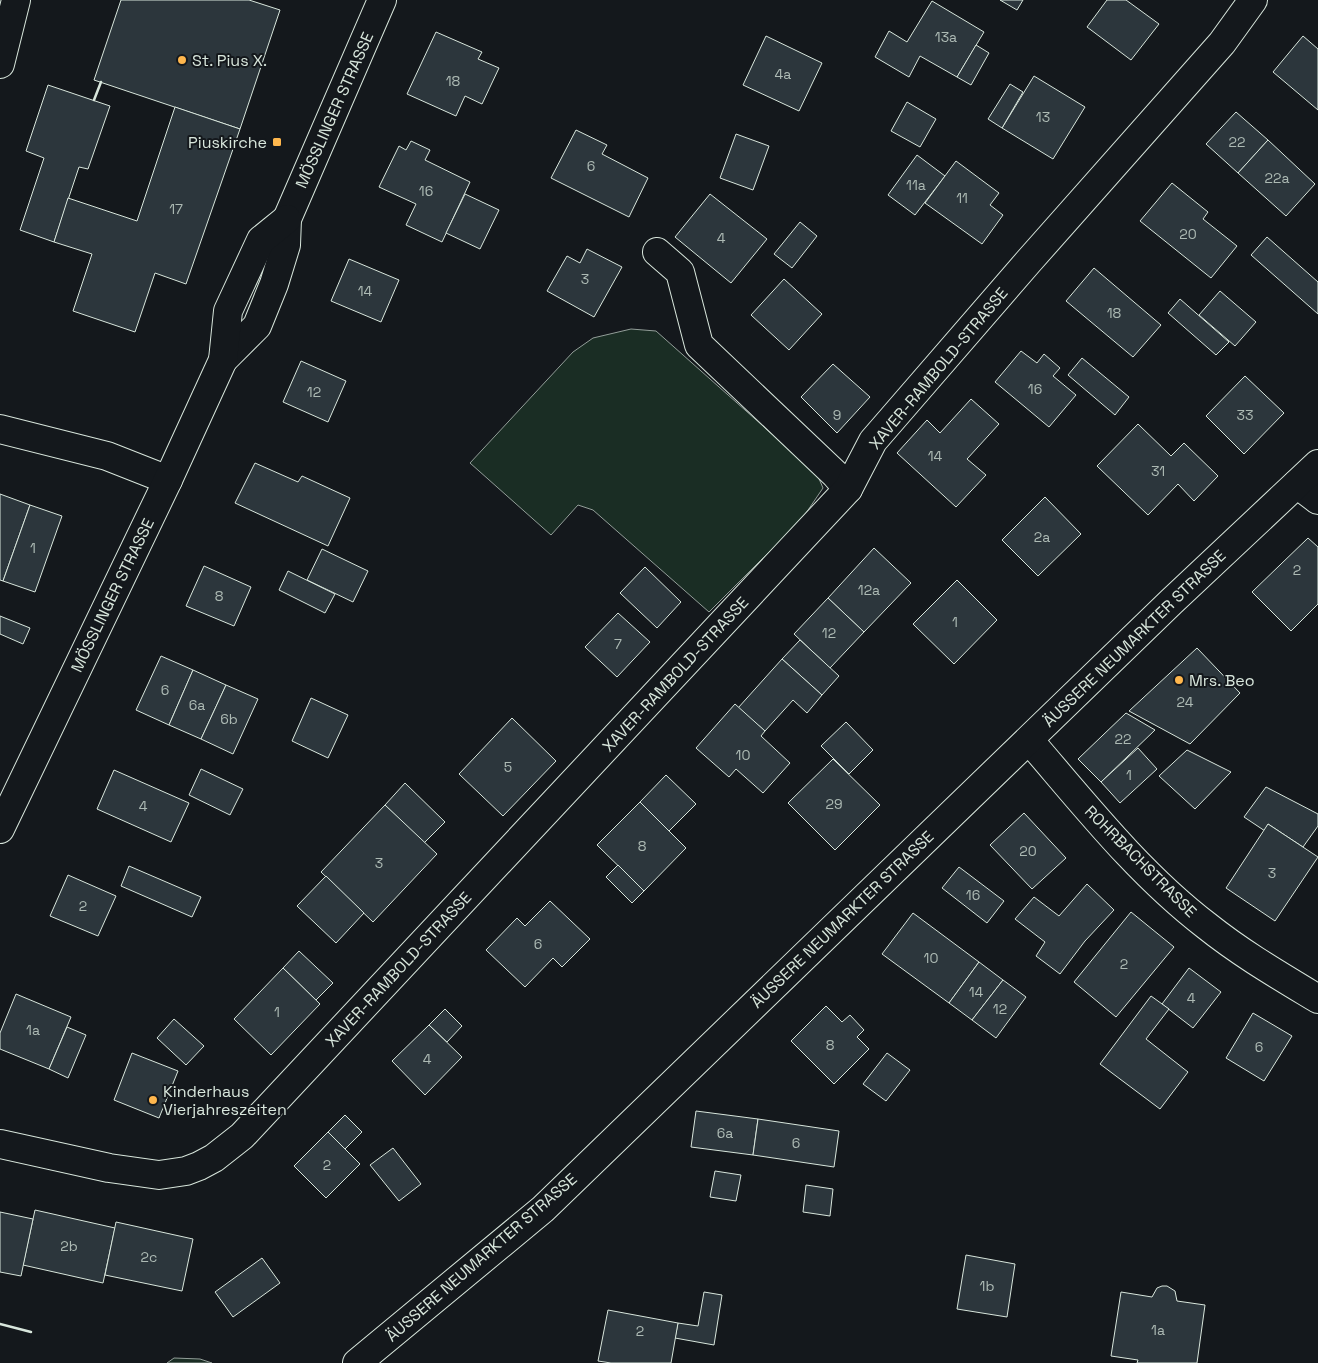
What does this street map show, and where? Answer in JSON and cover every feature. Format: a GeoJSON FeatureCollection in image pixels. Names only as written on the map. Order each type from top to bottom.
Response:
{"type":"FeatureCollection","features":[{"type":"Feature","properties":{"kind":"street"},"geometry":{"type":"LineString","coordinates":[[0,64],[16,0]]}},
{"type":"Feature","properties":{"kind":"street","name":"MÖSSLINGER STRASSE"},"geometry":{"type":"LineString","coordinates":[[0,829],[168,480],[222,360],[257,326],[286,245],[287,220],[382,0]]}},
{"type":"Feature","properties":{"kind":"street","name":"XAVER-RAMBOLD-STRASSE"},"geometry":{"type":"LineString","coordinates":[[0,1144],[109,1168],[160,1176],[186,1171],[199,1166],[214,1158],[242,1136],[848,489],[874,442],[1028,262],[1222,43],[1253,0]]}},
{"type":"Feature","properties":{"kind":"street"},"geometry":{"type":"LineString","coordinates":[[657,252],[680,272],[699,345],[835,474],[848,489]]}},
{"type":"Feature","properties":{"kind":"street"},"geometry":{"type":"LineString","coordinates":[[0,428],[107,456],[168,480]]}},
{"type":"Feature","properties":{"kind":"street","name":"ÄUSSERE NEUMARKTER STRASSE"},"geometry":{"type":"LineString","coordinates":[[357,1363],[542,1209],[1171,602],[1318,464]]}},
{"type":"Feature","properties":{"kind":"street"},"geometry":{"type":"LineString","coordinates":[[1297,484],[1318,500]]}},
{"type":"Feature","properties":{"kind":"street","name":"ROHRBACHSTRASSE"},"geometry":{"type":"LineString","coordinates":[[1029,740],[1118,842],[1167,892],[1206,926],[1249,956],[1318,999]]}},
{"type":"Feature","properties":{"kind":"green space"},"geometry":{"type":"Polygon","coordinates":[[[631,329],[656,331],[817,474],[823,488],[802,519],[709,612],[593,510],[578,505],[551,535],[470,463],[573,352],[593,338],[631,329]]]}},
{"type":"Feature","properties":{"kind":"green space"},"geometry":{"type":"Polygon","coordinates":[[[174,1358],[200,1359],[212,1363],[167,1363],[174,1358]]]}},
{"type":"Feature","properties":{"kind":"building","name":"St. Pius X."},"geometry":{"type":"Polygon","coordinates":[[[121,0],[249,0],[280,10],[240,129],[94,80],[121,0]]]}},
{"type":"Feature","properties":{"kind":"building"},"geometry":{"type":"Polygon","coordinates":[[[1000,0],[1023,0],[1017,10],[1000,0]]]}},
{"type":"Feature","properties":{"kind":"building"},"geometry":{"type":"Polygon","coordinates":[[[1107,0],[1126,0],[1159,24],[1131,60],[1087,27],[1107,0]]]}},
{"type":"Feature","properties":{"kind":"building"},"geometry":{"type":"Polygon","coordinates":[[[932,1],[984,32],[957,77],[920,56],[909,77],[875,57],[889,31],[907,42],[932,1]]]}},
{"type":"Feature","properties":{"kind":"building"},"geometry":{"type":"Polygon","coordinates":[[[436,32],[482,52],[478,59],[499,68],[482,104],[465,96],[456,116],[407,94],[436,32]]]}},
{"type":"Feature","properties":{"kind":"building"},"geometry":{"type":"Polygon","coordinates":[[[766,36],[822,63],[799,111],[743,85],[766,36]]]}},
{"type":"Feature","properties":{"kind":"building"},"geometry":{"type":"Polygon","coordinates":[[[1303,36],[1318,49],[1318,110],[1273,72],[1303,36]]]}},
{"type":"Feature","properties":{"kind":"building"},"geometry":{"type":"Polygon","coordinates":[[[976,45],[989,53],[971,85],[957,77],[976,45]]]}},
{"type":"Feature","properties":{"kind":"building"},"geometry":{"type":"Polygon","coordinates":[[[1034,76],[1085,107],[1053,159],[1002,128],[1034,76]]]}},
{"type":"Feature","properties":{"kind":"building"},"geometry":{"type":"Polygon","coordinates":[[[1010,84],[1023,92],[1002,128],[988,119],[1010,84]]]}},
{"type":"Feature","properties":{"kind":"building"},"geometry":{"type":"Polygon","coordinates":[[[48,85],[110,106],[88,169],[79,167],[54,242],[20,230],[44,158],[26,151],[48,85]]]}},
{"type":"Feature","properties":{"kind":"building"},"geometry":{"type":"Polygon","coordinates":[[[907,102],[936,119],[920,147],[891,131],[907,102]]]}},
{"type":"Feature","properties":{"kind":"building"},"geometry":{"type":"Polygon","coordinates":[[[175,107],[240,129],[186,284],[155,273],[135,332],[73,311],[92,254],[54,242],[68,198],[137,221],[175,107]]]}},
{"type":"Feature","properties":{"kind":"building"},"geometry":{"type":"Polygon","coordinates":[[[1236,112],[1268,140],[1238,173],[1206,144],[1236,112]]]}},
{"type":"Feature","properties":{"kind":"building"},"geometry":{"type":"Polygon","coordinates":[[[576,130],[607,145],[602,154],[648,178],[629,217],[551,178],[576,130]]]}},
{"type":"Feature","properties":{"kind":"building"},"geometry":{"type":"Polygon","coordinates":[[[736,134],[769,146],[753,190],[720,178],[736,134]]]}},
{"type":"Feature","properties":{"kind":"building"},"geometry":{"type":"Polygon","coordinates":[[[1268,140],[1315,184],[1286,216],[1238,173],[1268,140]]]}},
{"type":"Feature","properties":{"kind":"building"},"geometry":{"type":"Polygon","coordinates":[[[411,141],[430,150],[425,160],[470,182],[442,242],[406,225],[416,204],[379,187],[399,146],[406,150],[411,141]]]}},
{"type":"Feature","properties":{"kind":"building"},"geometry":{"type":"Polygon","coordinates":[[[917,155],[945,176],[915,215],[888,195],[917,155]]]}},
{"type":"Feature","properties":{"kind":"building"},"geometry":{"type":"Polygon","coordinates":[[[956,161],[999,193],[990,205],[1003,215],[982,244],[925,203],[956,161]]]}},
{"type":"Feature","properties":{"kind":"building"},"geometry":{"type":"Polygon","coordinates":[[[1172,183],[1208,212],[1203,219],[1237,246],[1211,278],[1140,221],[1172,183]]]}},
{"type":"Feature","properties":{"kind":"building"},"geometry":{"type":"Polygon","coordinates":[[[465,194],[499,210],[480,249],[446,233],[465,194]]]}},
{"type":"Feature","properties":{"kind":"building"},"geometry":{"type":"Polygon","coordinates":[[[710,194],[767,239],[731,283],[675,237],[710,194]]]}},
{"type":"Feature","properties":{"kind":"building"},"geometry":{"type":"Polygon","coordinates":[[[800,222],[817,236],[792,268],[774,254],[800,222]]]}},
{"type":"Feature","properties":{"kind":"building"},"geometry":{"type":"Polygon","coordinates":[[[1267,237],[1318,282],[1318,314],[1251,255],[1267,237]]]}},
{"type":"Feature","properties":{"kind":"building"},"geometry":{"type":"Polygon","coordinates":[[[587,249],[622,267],[594,317],[547,291],[567,256],[580,263],[587,249]]]}},
{"type":"Feature","properties":{"kind":"building"},"geometry":{"type":"Polygon","coordinates":[[[349,259],[399,280],[381,322],[331,301],[349,259]]]}},
{"type":"Feature","properties":{"kind":"building"},"geometry":{"type":"Polygon","coordinates":[[[1094,268],[1161,325],[1133,357],[1066,301],[1094,268]]]}},
{"type":"Feature","properties":{"kind":"building"},"geometry":{"type":"Polygon","coordinates":[[[784,279],[822,314],[789,350],[751,315],[784,279]]]}},
{"type":"Feature","properties":{"kind":"building"},"geometry":{"type":"Polygon","coordinates":[[[1220,291],[1256,322],[1235,346],[1199,315],[1220,291]]]}},
{"type":"Feature","properties":{"kind":"building"},"geometry":{"type":"Polygon","coordinates":[[[1180,299],[1229,342],[1216,355],[1168,313],[1180,299]]]}},
{"type":"Feature","properties":{"kind":"building"},"geometry":{"type":"Polygon","coordinates":[[[1021,351],[1037,363],[1044,354],[1060,368],[1053,376],[1076,395],[1049,427],[995,382],[1021,351]]]}},
{"type":"Feature","properties":{"kind":"building"},"geometry":{"type":"Polygon","coordinates":[[[1082,358],[1129,397],[1115,415],[1068,375],[1082,358]]]}},
{"type":"Feature","properties":{"kind":"building"},"geometry":{"type":"Polygon","coordinates":[[[301,361],[346,381],[328,422],[283,402],[301,361]]]}},
{"type":"Feature","properties":{"kind":"building"},"geometry":{"type":"Polygon","coordinates":[[[833,364],[870,397],[837,433],[801,397],[833,364]]]}},
{"type":"Feature","properties":{"kind":"building"},"geometry":{"type":"Polygon","coordinates":[[[1245,376],[1284,413],[1244,454],[1206,416],[1245,376]]]}},
{"type":"Feature","properties":{"kind":"building"},"geometry":{"type":"Polygon","coordinates":[[[971,399],[999,424],[967,459],[986,475],[956,507],[897,453],[927,420],[940,433],[971,399]]]}},
{"type":"Feature","properties":{"kind":"building"},"geometry":{"type":"Polygon","coordinates":[[[1138,424],[1171,456],[1184,443],[1218,476],[1194,501],[1178,484],[1148,515],[1097,466],[1138,424]]]}},
{"type":"Feature","properties":{"kind":"building"},"geometry":{"type":"Polygon","coordinates":[[[255,463],[298,482],[302,476],[350,498],[328,546],[235,503],[255,463]]]}},
{"type":"Feature","properties":{"kind":"building"},"geometry":{"type":"Polygon","coordinates":[[[0,494],[30,505],[3,581],[0,580],[0,494]]]}},
{"type":"Feature","properties":{"kind":"building"},"geometry":{"type":"Polygon","coordinates":[[[1045,497],[1081,534],[1038,576],[1002,540],[1045,497]]]}},
{"type":"Feature","properties":{"kind":"building"},"geometry":{"type":"Polygon","coordinates":[[[30,505],[62,516],[35,592],[3,581],[30,505]]]}},
{"type":"Feature","properties":{"kind":"building"},"geometry":{"type":"Polygon","coordinates":[[[1308,538],[1318,547],[1318,604],[1291,631],[1252,592],[1308,538]]]}},
{"type":"Feature","properties":{"kind":"building"},"geometry":{"type":"Polygon","coordinates":[[[874,548],[911,583],[864,632],[828,598],[874,548]]]}},
{"type":"Feature","properties":{"kind":"building"},"geometry":{"type":"Polygon","coordinates":[[[322,549],[368,571],[353,602],[307,580],[322,549]]]}},
{"type":"Feature","properties":{"kind":"building"},"geometry":{"type":"Polygon","coordinates":[[[204,566],[251,587],[234,626],[186,606],[204,566]]]}},
{"type":"Feature","properties":{"kind":"building"},"geometry":{"type":"Polygon","coordinates":[[[645,567],[681,602],[657,628],[620,593],[645,567]]]}},
{"type":"Feature","properties":{"kind":"building"},"geometry":{"type":"Polygon","coordinates":[[[288,571],[335,594],[325,613],[279,590],[288,571]]]}},
{"type":"Feature","properties":{"kind":"building"},"geometry":{"type":"Polygon","coordinates":[[[957,580],[997,620],[954,664],[913,624],[957,580]]]}},
{"type":"Feature","properties":{"kind":"building"},"geometry":{"type":"Polygon","coordinates":[[[828,598],[864,632],[830,668],[794,634],[828,598]]]}},
{"type":"Feature","properties":{"kind":"building"},"geometry":{"type":"Polygon","coordinates":[[[618,613],[650,642],[617,677],[585,647],[618,613]]]}},
{"type":"Feature","properties":{"kind":"building"},"geometry":{"type":"Polygon","coordinates":[[[0,616],[30,628],[23,644],[0,634],[0,616]]]}},
{"type":"Feature","properties":{"kind":"building"},"geometry":{"type":"Polygon","coordinates":[[[800,640],[839,676],[822,695],[782,659],[800,640]]]}},
{"type":"Feature","properties":{"kind":"building"},"geometry":{"type":"Polygon","coordinates":[[[1197,648],[1240,693],[1190,744],[1129,711],[1197,648]]]}},
{"type":"Feature","properties":{"kind":"building"},"geometry":{"type":"Polygon","coordinates":[[[161,656],[193,670],[169,725],[136,710],[161,656]]]}},
{"type":"Feature","properties":{"kind":"building"},"geometry":{"type":"Polygon","coordinates":[[[782,659],[822,695],[807,713],[793,700],[765,731],[738,708],[782,659]]]}},
{"type":"Feature","properties":{"kind":"building"},"geometry":{"type":"Polygon","coordinates":[[[193,670],[226,685],[201,739],[169,725],[193,670]]]}},
{"type":"Feature","properties":{"kind":"building"},"geometry":{"type":"Polygon","coordinates":[[[226,685],[258,699],[233,754],[201,739],[226,685]]]}},
{"type":"Feature","properties":{"kind":"building"},"geometry":{"type":"Polygon","coordinates":[[[311,698],[348,715],[328,758],[292,741],[311,698]]]}},
{"type":"Feature","properties":{"kind":"building"},"geometry":{"type":"Polygon","coordinates":[[[735,704],[765,731],[761,736],[790,763],[763,793],[736,769],[729,777],[696,748],[735,704]]]}},
{"type":"Feature","properties":{"kind":"building"},"geometry":{"type":"Polygon","coordinates":[[[1126,713],[1155,730],[1101,782],[1078,759],[1126,713]]]}},
{"type":"Feature","properties":{"kind":"building"},"geometry":{"type":"Polygon","coordinates":[[[512,718],[556,761],[503,816],[459,774],[512,718]]]}},
{"type":"Feature","properties":{"kind":"building"},"geometry":{"type":"Polygon","coordinates":[[[846,722],[873,750],[849,774],[821,746],[846,722]]]}},
{"type":"Feature","properties":{"kind":"building"},"geometry":{"type":"Polygon","coordinates":[[[1138,748],[1157,769],[1120,803],[1101,782],[1138,748]]]}},
{"type":"Feature","properties":{"kind":"building"},"geometry":{"type":"Polygon","coordinates":[[[1187,750],[1231,772],[1195,809],[1159,776],[1187,750]]]}},
{"type":"Feature","properties":{"kind":"building"},"geometry":{"type":"Polygon","coordinates":[[[833,759],[880,805],[835,850],[788,803],[833,759]]]}},
{"type":"Feature","properties":{"kind":"building"},"geometry":{"type":"Polygon","coordinates":[[[201,769],[243,789],[230,815],[189,795],[201,769]]]}},
{"type":"Feature","properties":{"kind":"building"},"geometry":{"type":"Polygon","coordinates":[[[114,770],[189,803],[171,842],[97,809],[114,770]]]}},
{"type":"Feature","properties":{"kind":"building"},"geometry":{"type":"Polygon","coordinates":[[[666,775],[696,804],[669,831],[640,802],[666,775]]]}},
{"type":"Feature","properties":{"kind":"building"},"geometry":{"type":"Polygon","coordinates":[[[405,783],[445,822],[424,843],[385,805],[405,783]]]}},
{"type":"Feature","properties":{"kind":"building"},"geometry":{"type":"Polygon","coordinates":[[[1266,787],[1318,814],[1318,826],[1303,847],[1268,824],[1265,831],[1244,817],[1266,787]]]}},
{"type":"Feature","properties":{"kind":"building"},"geometry":{"type":"Polygon","coordinates":[[[640,802],[686,848],[644,891],[597,845],[640,802]]]}},
{"type":"Feature","properties":{"kind":"building"},"geometry":{"type":"Polygon","coordinates":[[[385,805],[437,854],[373,922],[321,872],[385,805]]]}},
{"type":"Feature","properties":{"kind":"building"},"geometry":{"type":"Polygon","coordinates":[[[1024,813],[1066,858],[1032,889],[990,845],[1024,813]]]}},
{"type":"Feature","properties":{"kind":"building"},"geometry":{"type":"Polygon","coordinates":[[[1268,824],[1318,857],[1275,921],[1226,888],[1268,824]]]}},
{"type":"Feature","properties":{"kind":"building"},"geometry":{"type":"Polygon","coordinates":[[[618,865],[644,891],[632,903],[606,877],[618,865]]]}},
{"type":"Feature","properties":{"kind":"building"},"geometry":{"type":"Polygon","coordinates":[[[129,866],[201,897],[192,917],[121,886],[129,866]]]}},
{"type":"Feature","properties":{"kind":"building"},"geometry":{"type":"Polygon","coordinates":[[[959,867],[1004,901],[987,923],[942,888],[959,867]]]}},
{"type":"Feature","properties":{"kind":"building"},"geometry":{"type":"Polygon","coordinates":[[[68,875],[116,896],[98,936],[50,916],[68,875]]]}},
{"type":"Feature","properties":{"kind":"building"},"geometry":{"type":"Polygon","coordinates":[[[326,876],[364,913],[336,943],[297,906],[326,876]]]}},
{"type":"Feature","properties":{"kind":"building"},"geometry":{"type":"Polygon","coordinates":[[[1087,884],[1114,910],[1085,941],[1060,974],[1036,956],[1045,942],[1015,919],[1034,897],[1059,916],[1087,884]]]}},
{"type":"Feature","properties":{"kind":"building"},"geometry":{"type":"Polygon","coordinates":[[[550,901],[590,939],[562,967],[553,958],[525,987],[486,950],[517,918],[525,926],[550,901]]]}},
{"type":"Feature","properties":{"kind":"building"},"geometry":{"type":"Polygon","coordinates":[[[1131,912],[1174,947],[1116,1017],[1074,982],[1131,912]]]}},
{"type":"Feature","properties":{"kind":"building"},"geometry":{"type":"Polygon","coordinates":[[[913,913],[979,962],[949,1003],[882,954],[913,913]]]}},
{"type":"Feature","properties":{"kind":"building"},"geometry":{"type":"Polygon","coordinates":[[[299,951],[333,983],[316,1000],[283,968],[299,951]]]}},
{"type":"Feature","properties":{"kind":"building"},"geometry":{"type":"Polygon","coordinates":[[[979,962],[1003,980],[972,1020],[949,1003],[979,962]]]}},
{"type":"Feature","properties":{"kind":"building"},"geometry":{"type":"Polygon","coordinates":[[[283,968],[320,1004],[271,1055],[234,1019],[283,968]]]}},
{"type":"Feature","properties":{"kind":"building"},"geometry":{"type":"Polygon","coordinates":[[[1189,968],[1221,992],[1193,1028],[1162,1004],[1189,968]]]}},
{"type":"Feature","properties":{"kind":"building"},"geometry":{"type":"Polygon","coordinates":[[[1003,980],[1026,997],[996,1038],[972,1020],[1003,980]]]}},
{"type":"Feature","properties":{"kind":"building"},"geometry":{"type":"Polygon","coordinates":[[[16,994],[71,1017],[49,1069],[0,1049],[0,1033],[16,994]]]}},
{"type":"Feature","properties":{"kind":"building"},"geometry":{"type":"Polygon","coordinates":[[[1151,996],[1169,1009],[1146,1039],[1188,1072],[1160,1109],[1100,1064],[1151,996]]]}},
{"type":"Feature","properties":{"kind":"building"},"geometry":{"type":"Polygon","coordinates":[[[826,1006],[842,1022],[850,1015],[864,1030],[857,1037],[869,1049],[834,1084],[791,1041],[826,1006]]]}},
{"type":"Feature","properties":{"kind":"building"},"geometry":{"type":"Polygon","coordinates":[[[445,1009],[462,1026],[447,1042],[429,1025],[445,1009]]]}},
{"type":"Feature","properties":{"kind":"building"},"geometry":{"type":"Polygon","coordinates":[[[1253,1013],[1292,1036],[1264,1081],[1226,1058],[1253,1013]]]}},
{"type":"Feature","properties":{"kind":"building"},"geometry":{"type":"Polygon","coordinates":[[[174,1019],[204,1046],[186,1065],[157,1038],[174,1019]]]}},
{"type":"Feature","properties":{"kind":"building"},"geometry":{"type":"Polygon","coordinates":[[[429,1025],[462,1057],[425,1095],[392,1061],[429,1025]]]}},
{"type":"Feature","properties":{"kind":"building"},"geometry":{"type":"Polygon","coordinates":[[[67,1027],[86,1035],[68,1078],[49,1069],[67,1027]]]}},
{"type":"Feature","properties":{"kind":"building"},"geometry":{"type":"Polygon","coordinates":[[[132,1053],[178,1071],[159,1118],[114,1100],[132,1053]]]}},
{"type":"Feature","properties":{"kind":"building"},"geometry":{"type":"Polygon","coordinates":[[[887,1053],[910,1070],[886,1101],[863,1084],[887,1053]]]}},
{"type":"Feature","properties":{"kind":"building"},"geometry":{"type":"Polygon","coordinates":[[[696,1111],[758,1119],[753,1155],[691,1147],[696,1111]]]}},
{"type":"Feature","properties":{"kind":"building"},"geometry":{"type":"Polygon","coordinates":[[[345,1115],[362,1132],[345,1149],[328,1132],[345,1115]]]}},
{"type":"Feature","properties":{"kind":"building"},"geometry":{"type":"Polygon","coordinates":[[[758,1119],[839,1131],[834,1167],[753,1155],[758,1119]]]}},
{"type":"Feature","properties":{"kind":"building"},"geometry":{"type":"Polygon","coordinates":[[[328,1132],[360,1164],[326,1198],[294,1166],[328,1132]]]}},
{"type":"Feature","properties":{"kind":"building"},"geometry":{"type":"Polygon","coordinates":[[[393,1148],[421,1184],[399,1201],[370,1165],[393,1148]]]}},
{"type":"Feature","properties":{"kind":"building"},"geometry":{"type":"Polygon","coordinates":[[[715,1171],[741,1175],[736,1201],[710,1197],[715,1171]]]}},
{"type":"Feature","properties":{"kind":"building"},"geometry":{"type":"Polygon","coordinates":[[[806,1185],[833,1189],[830,1216],[803,1212],[806,1185]]]}},
{"type":"Feature","properties":{"kind":"building"},"geometry":{"type":"Polygon","coordinates":[[[35,1210],[115,1228],[103,1283],[23,1265],[35,1210]]]}},
{"type":"Feature","properties":{"kind":"building"},"geometry":{"type":"Polygon","coordinates":[[[0,1212],[33,1219],[21,1276],[0,1272],[0,1212]]]}},
{"type":"Feature","properties":{"kind":"building"},"geometry":{"type":"Polygon","coordinates":[[[116,1222],[193,1239],[182,1291],[105,1275],[116,1222]]]}},
{"type":"Feature","properties":{"kind":"building"},"geometry":{"type":"Polygon","coordinates":[[[966,1255],[1015,1264],[1007,1317],[957,1309],[966,1255]]]}},
{"type":"Feature","properties":{"kind":"building"},"geometry":{"type":"Polygon","coordinates":[[[262,1258],[280,1283],[233,1317],[215,1292],[262,1258]]]}},
{"type":"Feature","properties":{"kind":"building"},"geometry":{"type":"Polygon","coordinates":[[[1167,1286],[1175,1291],[1177,1301],[1205,1305],[1197,1363],[1137,1363],[1138,1360],[1111,1356],[1121,1292],[1152,1297],[1157,1288],[1167,1286]]]}},
{"type":"Feature","properties":{"kind":"building"},"geometry":{"type":"Polygon","coordinates":[[[704,1292],[722,1295],[714,1345],[675,1338],[678,1323],[698,1326],[704,1292]]]}},
{"type":"Feature","properties":{"kind":"building"},"geometry":{"type":"Polygon","coordinates":[[[608,1310],[678,1323],[671,1363],[611,1363],[598,1361],[608,1310]]]}},
{"type":"Feature","properties":{"kind":"wall"},"geometry":{"type":"LineString","coordinates":[[94,100],[101,82]]}},
{"type":"Feature","properties":{"kind":"wall"},"geometry":{"type":"LineString","coordinates":[[0,1324],[31,1332]]}},
{"type":"Feature","properties":{"kind":"place","name":"St. Pius X."},"geometry":{"type":"Point","coordinates":[182,60]}},
{"type":"Feature","properties":{"kind":"place","name":"Piuskirche"},"geometry":{"type":"Point","coordinates":[277,142]}},
{"type":"Feature","properties":{"kind":"place","name":"Mrs. Beo"},"geometry":{"type":"Point","coordinates":[1179,680]}},
{"type":"Feature","properties":{"kind":"place","name":"Kinderhaus Vierjahreszeiten"},"geometry":{"type":"Point","coordinates":[153,1100]}}]}
